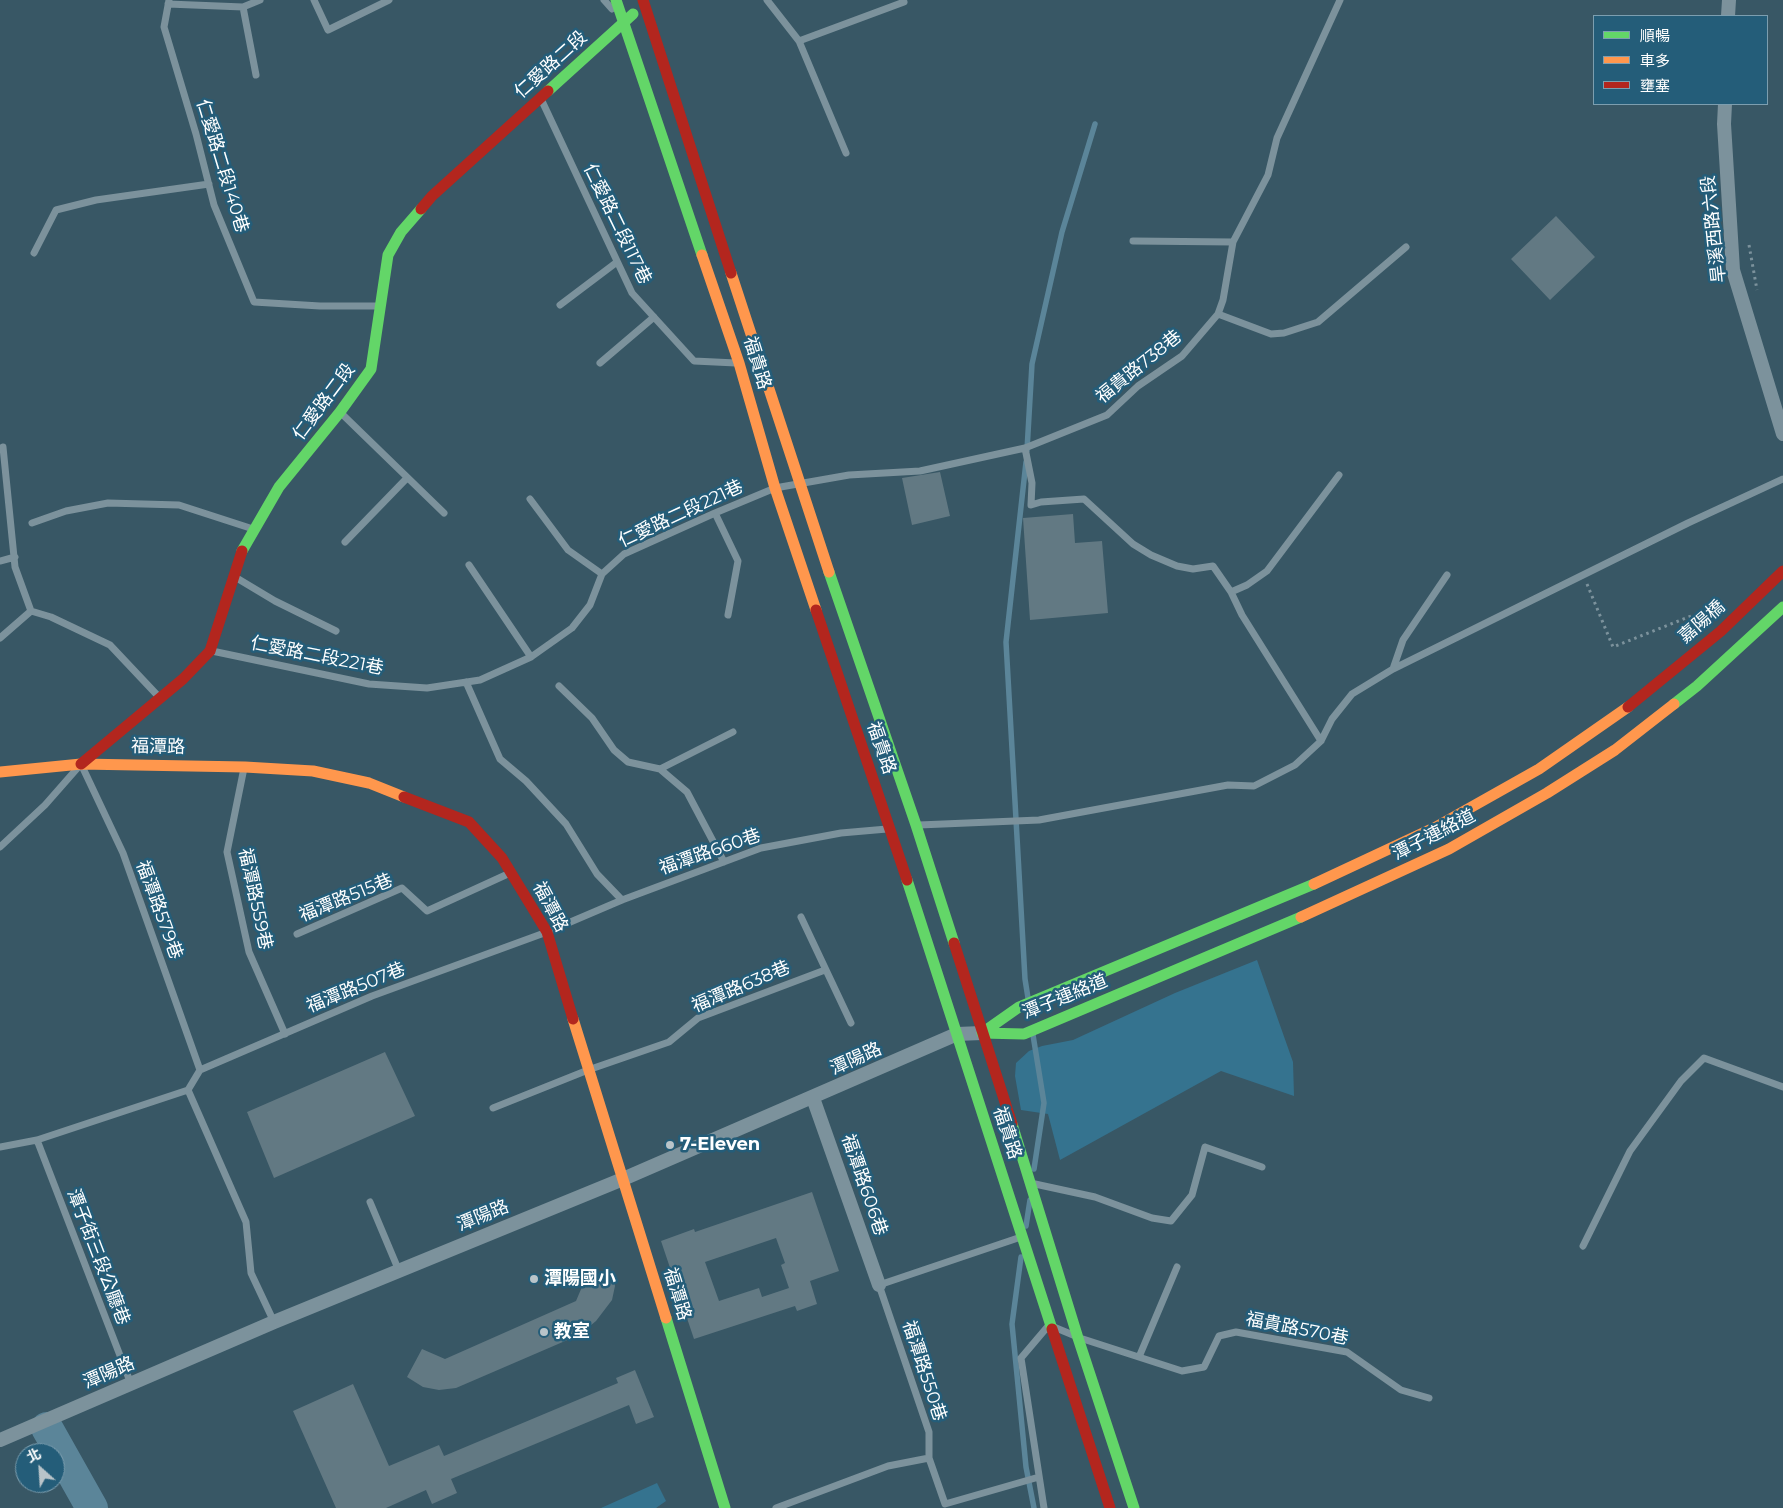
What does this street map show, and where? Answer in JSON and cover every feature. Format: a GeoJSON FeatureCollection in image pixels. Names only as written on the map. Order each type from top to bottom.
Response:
{"type":"FeatureCollection","features":[{"type":"Feature","properties":{"kind":"street","name":"福貴路"},"geometry":{"type":"LineString","coordinates":[[616,0],[739,363],[775,488],[890,828],[1049,1325],[1110,1508]]}},
{"type":"Feature","properties":{"kind":"street"},"geometry":{"type":"LineString","coordinates":[[1728,15],[1729,0]]}},
{"type":"Feature","properties":{"kind":"street","name":"福貴路"},"geometry":{"type":"LineString","coordinates":[[645,1],[798,483],[916,825],[1046,1229],[1078,1338],[1134,1508]]}},
{"type":"Feature","properties":{"kind":"street","name":"仁愛路二段"},"geometry":{"type":"LineString","coordinates":[[81,764],[183,678],[210,651],[232,576],[253,529],[279,487],[340,412],[371,369],[382,306],[388,255],[401,232],[432,196],[541,99],[645,1]]}},
{"type":"Feature","properties":{"kind":"street","name":"旱溪西路六段"},"geometry":{"type":"LineString","coordinates":[[1725,105],[1724,124],[1733,270],[1783,434]]}},
{"type":"Feature","properties":{"kind":"street","name":"嘉陽橋"},"geometry":{"type":"LineString","coordinates":[[1642,697],[1720,631],[1783,571]]}},
{"type":"Feature","properties":{"kind":"street","name":"潭子連絡道"},"geometry":{"type":"LineString","coordinates":[[982,1033],[1024,1034],[1375,884],[1449,849],[1547,793],[1615,750],[1657,718],[1731,656],[1783,606]]}},
{"type":"Feature","properties":{"kind":"street","name":"潭子連絡道"},"geometry":{"type":"LineString","coordinates":[[982,1033],[1018,1007],[1289,895],[1436,827],[1539,769],[1642,697]]}},
{"type":"Feature","properties":{"kind":"street","name":"福潭路"},"geometry":{"type":"LineString","coordinates":[[0,772],[81,764],[245,766],[314,771],[369,783],[469,822],[502,858],[547,932],[588,1070],[726,1508]]}},
{"type":"Feature","properties":{"kind":"street","name":"潭陽路"},"geometry":{"type":"LineString","coordinates":[[0,1440],[274,1322],[623,1179],[957,1034],[982,1033]]}},
{"type":"Feature","properties":{"kind":"street","name":"福潭路606巷"},"geometry":{"type":"LineString","coordinates":[[813,1098],[879,1285]]}},
{"type":"Feature","properties":{"kind":"lane"},"geometry":{"type":"LineString","coordinates":[[169,2],[243,7],[260,0]]}},
{"type":"Feature","properties":{"kind":"lane"},"geometry":{"type":"LineString","coordinates":[[314,0],[328,30],[389,0]]}},
{"type":"Feature","properties":{"kind":"lane"},"geometry":{"type":"LineString","coordinates":[[604,0],[624,22]]}},
{"type":"Feature","properties":{"kind":"lane"},"geometry":{"type":"LineString","coordinates":[[766,0],[799,41],[846,152]]}},
{"type":"Feature","properties":{"kind":"lane","name":"福貴路738巷"},"geometry":{"type":"LineString","coordinates":[[798,483],[848,475],[920,470],[1025,448],[1107,415],[1138,386],[1182,356],[1218,314],[1223,300],[1233,242],[1268,175],[1277,138],[1340,0]]}},
{"type":"Feature","properties":{"kind":"lane","name":"仁愛路二段140巷"},"geometry":{"type":"LineString","coordinates":[[169,2],[164,27],[214,205],[254,302],[320,306],[382,306]]}},
{"type":"Feature","properties":{"kind":"lane"},"geometry":{"type":"LineString","coordinates":[[799,41],[904,2]]}},
{"type":"Feature","properties":{"kind":"lane"},"geometry":{"type":"LineString","coordinates":[[243,7],[256,75]]}},
{"type":"Feature","properties":{"kind":"lane","name":"仁愛路二段117巷"},"geometry":{"type":"LineString","coordinates":[[541,99],[632,293],[694,361],[739,363]]}},
{"type":"Feature","properties":{"kind":"lane"},"geometry":{"type":"LineString","coordinates":[[34,253],[56,210],[96,200],[209,184]]}},
{"type":"Feature","properties":{"kind":"lane"},"geometry":{"type":"LineString","coordinates":[[1133,241],[1233,242]]}},
{"type":"Feature","properties":{"kind":"lane"},"geometry":{"type":"LineString","coordinates":[[1218,314],[1272,334],[1284,333],[1318,322],[1406,248]]}},
{"type":"Feature","properties":{"kind":"lane"},"geometry":{"type":"LineString","coordinates":[[560,305],[617,262]]}},
{"type":"Feature","properties":{"kind":"lane"},"geometry":{"type":"LineString","coordinates":[[600,363],[654,317]]}},
{"type":"Feature","properties":{"kind":"lane"},"geometry":{"type":"LineString","coordinates":[[340,412],[444,513]]}},
{"type":"Feature","properties":{"kind":"lane"},"geometry":{"type":"LineString","coordinates":[[3,447],[3,472],[15,567],[31,611]]}},
{"type":"Feature","properties":{"kind":"lane"},"geometry":{"type":"LineString","coordinates":[[1025,448],[1032,483],[1032,505],[1041,502],[1084,499],[1133,544],[1152,555],[1177,566],[1193,569],[1213,566],[1231,592],[1242,615],[1321,741]]}},
{"type":"Feature","properties":{"kind":"lane"},"geometry":{"type":"LineString","coordinates":[[1231,592],[1247,585],[1267,570],[1339,475]]}},
{"type":"Feature","properties":{"kind":"lane"},"geometry":{"type":"LineString","coordinates":[[345,542],[407,478]]}},
{"type":"Feature","properties":{"kind":"lane"},"geometry":{"type":"LineString","coordinates":[[916,825],[1039,820],[1228,785],[1254,786],[1296,765],[1321,741],[1332,718],[1352,694],[1393,669],[1688,523],[1783,479]]}},
{"type":"Feature","properties":{"kind":"lane","name":"仁愛路二段221巷"},"geometry":{"type":"LineString","coordinates":[[210,651],[370,684],[427,688],[480,680],[531,657],[572,628],[590,604],[602,574],[624,554],[775,488],[798,483]]}},
{"type":"Feature","properties":{"kind":"lane"},"geometry":{"type":"LineString","coordinates":[[530,499],[568,550],[602,574]]}},
{"type":"Feature","properties":{"kind":"lane"},"geometry":{"type":"LineString","coordinates":[[32,523],[66,511],[108,502],[178,505],[253,529]]}},
{"type":"Feature","properties":{"kind":"lane"},"geometry":{"type":"LineString","coordinates":[[715,513],[738,561],[728,615]]}},
{"type":"Feature","properties":{"kind":"lane"},"geometry":{"type":"LineString","coordinates":[[0,561],[14,557]]}},
{"type":"Feature","properties":{"kind":"lane"},"geometry":{"type":"LineString","coordinates":[[469,565],[531,657]]}},
{"type":"Feature","properties":{"kind":"lane"},"geometry":{"type":"LineString","coordinates":[[1393,669],[1403,640],[1447,575]]}},
{"type":"Feature","properties":{"kind":"lane"},"geometry":{"type":"LineString","coordinates":[[232,576],[275,601],[336,631]]}},
{"type":"Feature","properties":{"kind":"lane"},"geometry":{"type":"LineString","coordinates":[[0,638],[31,611]]}},
{"type":"Feature","properties":{"kind":"lane"},"geometry":{"type":"LineString","coordinates":[[31,611],[52,617],[110,645],[160,697]]}},
{"type":"Feature","properties":{"kind":"lane"},"geometry":{"type":"LineString","coordinates":[[466,682],[500,759],[526,781],[566,824],[597,874],[622,900]]}},
{"type":"Feature","properties":{"kind":"lane"},"geometry":{"type":"LineString","coordinates":[[559,686],[592,718],[614,750],[628,762],[660,769],[687,792],[724,862]]}},
{"type":"Feature","properties":{"kind":"lane"},"geometry":{"type":"LineString","coordinates":[[660,769],[733,732]]}},
{"type":"Feature","properties":{"kind":"lane"},"geometry":{"type":"LineString","coordinates":[[0,847],[45,805],[81,764]]}},
{"type":"Feature","properties":{"kind":"lane","name":"福潭路579巷"},"geometry":{"type":"LineString","coordinates":[[81,764],[123,853],[200,1070]]}},
{"type":"Feature","properties":{"kind":"lane","name":"福潭路559巷"},"geometry":{"type":"LineString","coordinates":[[245,766],[227,852],[249,952],[285,1034]]}},
{"type":"Feature","properties":{"kind":"lane","name":"福潭路660巷"},"geometry":{"type":"LineString","coordinates":[[547,932],[622,900],[761,848],[841,833],[890,828]]}},
{"type":"Feature","properties":{"kind":"lane","name":"福潭路515巷"},"geometry":{"type":"LineString","coordinates":[[297,934],[402,888],[427,911],[511,873]]}},
{"type":"Feature","properties":{"kind":"lane"},"geometry":{"type":"LineString","coordinates":[[801,916],[851,1023]]}},
{"type":"Feature","properties":{"kind":"lane","name":"福潭路507巷"},"geometry":{"type":"LineString","coordinates":[[200,1070],[372,996],[547,932]]}},
{"type":"Feature","properties":{"kind":"lane","name":"福潭路638巷"},"geometry":{"type":"LineString","coordinates":[[493,1108],[588,1070],[669,1042],[698,1018],[825,970]]}},
{"type":"Feature","properties":{"kind":"lane"},"geometry":{"type":"LineString","coordinates":[[1583,1246],[1630,1151],[1681,1081],[1704,1058],[1783,1087]]}},
{"type":"Feature","properties":{"kind":"lane"},"geometry":{"type":"LineString","coordinates":[[0,1148],[37,1140],[188,1090],[200,1070]]}},
{"type":"Feature","properties":{"kind":"lane"},"geometry":{"type":"LineString","coordinates":[[188,1090],[246,1222],[251,1273],[274,1322]]}},
{"type":"Feature","properties":{"kind":"lane","name":"潭子街三段公廳巷"},"geometry":{"type":"LineString","coordinates":[[37,1140],[131,1384]]}},
{"type":"Feature","properties":{"kind":"lane"},"geometry":{"type":"LineString","coordinates":[[1030,1183],[1095,1196],[1152,1218],[1171,1221],[1192,1195],[1205,1147],[1262,1167]]}},
{"type":"Feature","properties":{"kind":"lane"},"geometry":{"type":"LineString","coordinates":[[370,1202],[399,1271]]}},
{"type":"Feature","properties":{"kind":"lane"},"geometry":{"type":"LineString","coordinates":[[879,1285],[1022,1237]]}},
{"type":"Feature","properties":{"kind":"lane"},"geometry":{"type":"LineString","coordinates":[[1139,1357],[1176,1267]]}},
{"type":"Feature","properties":{"kind":"lane","name":"福潭路550巷"},"geometry":{"type":"LineString","coordinates":[[879,1285],[929,1432],[929,1458],[945,1504],[1039,1477]]}},
{"type":"Feature","properties":{"kind":"lane"},"geometry":{"type":"LineString","coordinates":[[1044,1508],[1021,1358],[1049,1325]]}},
{"type":"Feature","properties":{"kind":"lane","name":"福貴路570巷"},"geometry":{"type":"LineString","coordinates":[[1049,1325],[1078,1338],[1182,1372],[1204,1366],[1219,1336],[1236,1332],[1347,1352],[1400,1390],[1430,1398]]}},
{"type":"Feature","properties":{"kind":"lane"},"geometry":{"type":"LineString","coordinates":[[776,1508],[888,1466],[929,1458]]}},
{"type":"Feature","properties":{"kind":"path"},"geometry":{"type":"LineString","coordinates":[[1748,237],[1757,292]]}},
{"type":"Feature","properties":{"kind":"path"},"geometry":{"type":"LineString","coordinates":[[1583,576],[1613,647],[1691,616]]}},
{"type":"Feature","properties":{"kind":"shaded area"},"geometry":{"type":"Polygon","coordinates":[[[1257,960],[1293,1062],[1294,1096],[1221,1071],[1060,1160],[1048,1114],[1021,1110],[1015,1076],[1016,1063],[1029,1051],[1042,1046],[1073,1040],[1175,993],[1257,960]]]}},
{"type":"Feature","properties":{"kind":"shaded area"},"geometry":{"type":"Polygon","coordinates":[[[657,1483],[666,1501],[656,1508],[601,1508],[657,1483]]]}},
{"type":"Feature","properties":{"kind":"building"},"geometry":{"type":"Polygon","coordinates":[[[1556,216],[1595,257],[1550,300],[1511,259],[1556,216]]]}},
{"type":"Feature","properties":{"kind":"building"},"geometry":{"type":"Polygon","coordinates":[[[940,472],[950,516],[912,525],[902,478],[940,472]]]}},
{"type":"Feature","properties":{"kind":"building"},"geometry":{"type":"Polygon","coordinates":[[[1073,514],[1075,543],[1102,541],[1108,613],[1030,620],[1023,518],[1073,514]]]}},
{"type":"Feature","properties":{"kind":"building"},"geometry":{"type":"Polygon","coordinates":[[[385,1052],[415,1116],[274,1178],[247,1112],[385,1052]]]}},
{"type":"Feature","properties":{"kind":"building"},"geometry":{"type":"Polygon","coordinates":[[[812,1192],[839,1271],[810,1281],[817,1304],[797,1311],[795,1306],[694,1339],[661,1241],[694,1229],[695,1232],[812,1192]],[[776,1238],[705,1262],[719,1301],[759,1288],[762,1297],[789,1288],[781,1265],[785,1263],[776,1238]]]}},
{"type":"Feature","properties":{"kind":"building","name":"教室"},"geometry":{"type":"Polygon","coordinates":[[[612,1272],[615,1286],[612,1300],[596,1321],[579,1335],[456,1388],[439,1390],[423,1387],[407,1377],[422,1349],[445,1359],[576,1301],[587,1275],[612,1272]]]}},
{"type":"Feature","properties":{"kind":"building"},"geometry":{"type":"Polygon","coordinates":[[[635,1370],[654,1417],[636,1424],[629,1405],[451,1479],[457,1493],[432,1504],[426,1490],[386,1508],[336,1508],[293,1411],[353,1384],[389,1466],[439,1445],[444,1456],[618,1383],[616,1378],[635,1370]]]}},
{"type":"Feature","properties":{"kind":"waterway"},"geometry":{"type":"LineString","coordinates":[[1027,450],[1032,364],[1062,232],[1095,124]]}},
{"type":"Feature","properties":{"kind":"waterway"},"geometry":{"type":"LineString","coordinates":[[1026,462],[1006,642],[1025,979],[1028,998]]}},
{"type":"Feature","properties":{"kind":"waterway"},"geometry":{"type":"LineString","coordinates":[[1033,1035],[1044,1103],[1034,1169]]}},
{"type":"Feature","properties":{"kind":"waterway"},"geometry":{"type":"LineString","coordinates":[[1026,1226],[1030,1200]]}},
{"type":"Feature","properties":{"kind":"waterway"},"geometry":{"type":"LineString","coordinates":[[1021,1257],[1012,1324],[1026,1467],[1034,1508]]}},
{"type":"Feature","properties":{"kind":"waterway"},"geometry":{"type":"LineString","coordinates":[[47,1428],[92,1508]]}},
{"type":"Feature","properties":{"kind":"traffic: fast"},"geometry":{"type":"LineString","coordinates":[[616,0],[702,255]]}},
{"type":"Feature","properties":{"kind":"traffic: fast"},"geometry":{"type":"LineString","coordinates":[[548,91],[633,14]]}},
{"type":"Feature","properties":{"kind":"traffic: fast"},"geometry":{"type":"LineString","coordinates":[[242,551],[279,487],[340,412],[371,369],[388,255],[401,232],[421,209]]}},
{"type":"Feature","properties":{"kind":"traffic: fast"},"geometry":{"type":"LineString","coordinates":[[829,572],[916,825],[954,943]]}},
{"type":"Feature","properties":{"kind":"traffic: fast"},"geometry":{"type":"LineString","coordinates":[[1674,704],[1697,686],[1783,607]]}},
{"type":"Feature","properties":{"kind":"traffic: fast"},"geometry":{"type":"LineString","coordinates":[[907,880],[1052,1329]]}},
{"type":"Feature","properties":{"kind":"traffic: fast"},"geometry":{"type":"LineString","coordinates":[[982,1033],[1019,1007],[1314,884]]}},
{"type":"Feature","properties":{"kind":"traffic: fast"},"geometry":{"type":"LineString","coordinates":[[982,1033],[1024,1034],[1301,917]]}},
{"type":"Feature","properties":{"kind":"traffic: fast"},"geometry":{"type":"LineString","coordinates":[[1012,1124],[1078,1338],[1134,1508]]}},
{"type":"Feature","properties":{"kind":"traffic: fast"},"geometry":{"type":"LineString","coordinates":[[666,1318],[725,1508]]}},
{"type":"Feature","properties":{"kind":"traffic: slow"},"geometry":{"type":"LineString","coordinates":[[702,255],[739,363],[775,488],[816,610]]}},
{"type":"Feature","properties":{"kind":"traffic: slow"},"geometry":{"type":"LineString","coordinates":[[731,273],[829,572]]}},
{"type":"Feature","properties":{"kind":"traffic: slow"},"geometry":{"type":"LineString","coordinates":[[1301,917],[1449,849],[1547,793],[1615,750],[1674,704]]}},
{"type":"Feature","properties":{"kind":"traffic: slow"},"geometry":{"type":"LineString","coordinates":[[1314,884],[1436,827],[1539,769],[1628,707]]}},
{"type":"Feature","properties":{"kind":"traffic: slow"},"geometry":{"type":"LineString","coordinates":[[0,772],[81,764],[245,767],[313,771],[369,783],[404,797]]}},
{"type":"Feature","properties":{"kind":"traffic: slow"},"geometry":{"type":"LineString","coordinates":[[573,1019],[666,1318]]}},
{"type":"Feature","properties":{"kind":"traffic: jam"},"geometry":{"type":"LineString","coordinates":[[643,0],[731,273]]}},
{"type":"Feature","properties":{"kind":"traffic: jam"},"geometry":{"type":"LineString","coordinates":[[421,209],[432,196],[548,91]]}},
{"type":"Feature","properties":{"kind":"traffic: jam"},"geometry":{"type":"LineString","coordinates":[[81,764],[183,679],[210,651],[242,551]]}},
{"type":"Feature","properties":{"kind":"traffic: jam"},"geometry":{"type":"LineString","coordinates":[[1628,707],[1721,631],[1783,571]]}},
{"type":"Feature","properties":{"kind":"traffic: jam"},"geometry":{"type":"LineString","coordinates":[[816,610],[907,880]]}},
{"type":"Feature","properties":{"kind":"traffic: jam"},"geometry":{"type":"LineString","coordinates":[[404,797],[469,822],[502,858],[547,932],[573,1019]]}},
{"type":"Feature","properties":{"kind":"traffic: jam"},"geometry":{"type":"LineString","coordinates":[[954,943],[1012,1124]]}},
{"type":"Feature","properties":{"kind":"traffic: jam"},"geometry":{"type":"LineString","coordinates":[[1052,1329],[1110,1508]]}},
{"type":"Feature","properties":{"kind":"place","name":"7-Eleven"},"geometry":{"type":"Point","coordinates":[670,1145]}},
{"type":"Feature","properties":{"kind":"place","name":"潭陽國小"},"geometry":{"type":"Point","coordinates":[534,1279]}},
{"type":"Feature","properties":{"kind":"place","name":"教室"},"geometry":{"type":"Point","coordinates":[544,1332]}}]}
